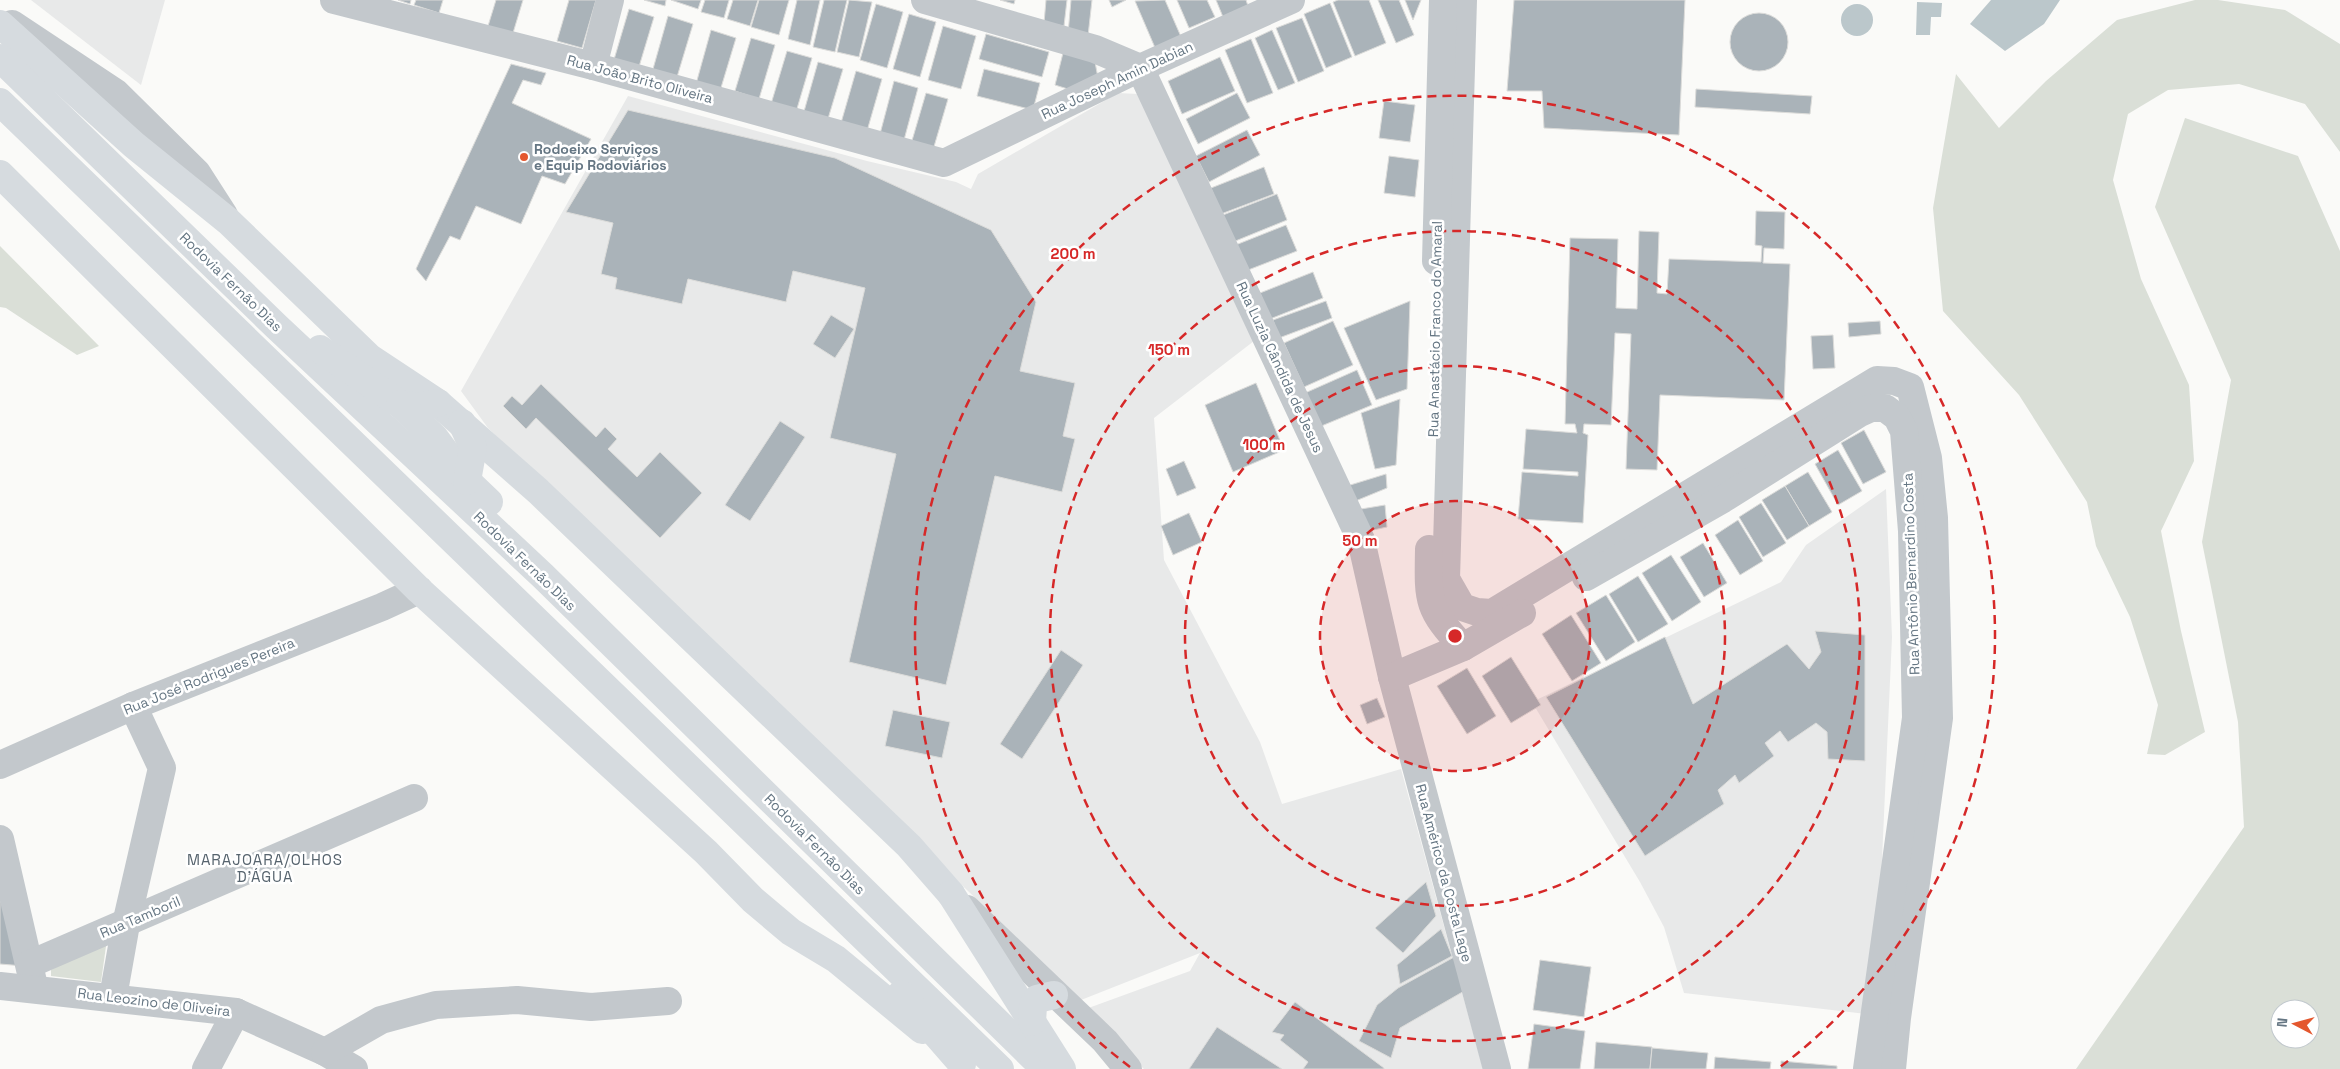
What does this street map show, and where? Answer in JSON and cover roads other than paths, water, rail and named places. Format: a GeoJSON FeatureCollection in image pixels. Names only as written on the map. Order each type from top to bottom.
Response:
{"type":"FeatureCollection","features":[{"type":"Feature","properties":{"kind":"main road"},"geometry":{"type":"LineString","coordinates":[[0,24],[134,145],[228,221],[370,358],[438,404],[462,423],[605,554],[902,839],[951,894],[1062,1069]]}},
{"type":"Feature","properties":{"kind":"main road","name":"Rodovia Fernão Dias"},"geometry":{"type":"LineString","coordinates":[[0,58],[277,327],[542,576],[1045,1069]]}},
{"type":"Feature","properties":{"kind":"main road"},"geometry":{"type":"LineString","coordinates":[[0,102],[796,875],[950,1019],[1000,1069]]}},
{"type":"Feature","properties":{"kind":"main road"},"geometry":{"type":"LineString","coordinates":[[0,174],[419,590],[706,852],[753,900],[791,932],[836,959],[964,1067]]}},
{"type":"Feature","properties":{"kind":"main road"},"geometry":{"type":"LineString","coordinates":[[277,327],[318,348],[400,404],[435,438],[468,481],[533,545],[542,576]]}},
{"type":"Feature","properties":{"kind":"main road"},"geometry":{"type":"LineString","coordinates":[[400,404],[418,407],[438,404]]}},
{"type":"Feature","properties":{"kind":"main road"},"geometry":{"type":"LineString","coordinates":[[462,423],[473,447],[468,481]]}},
{"type":"Feature","properties":{"kind":"main road"},"geometry":{"type":"LineString","coordinates":[[796,875],[964,1067]]}},
{"type":"Feature","properties":{"kind":"main road"},"geometry":{"type":"LineString","coordinates":[[1032,1022],[1032,1006],[1036,999],[1054,995]]}},
{"type":"Feature","properties":{"kind":"street","name":"Rua João Brito Oliveira"},"geometry":{"type":"LineString","coordinates":[[334,0],[592,66],[944,163]]}},
{"type":"Feature","properties":{"kind":"street"},"geometry":{"type":"LineString","coordinates":[[592,66],[610,0]]}},
{"type":"Feature","properties":{"kind":"street"},"geometry":{"type":"LineString","coordinates":[[925,0],[1096,49],[1140,68]]}},
{"type":"Feature","properties":{"kind":"street","name":"Rua Joseph Amin Dabian"},"geometry":{"type":"LineString","coordinates":[[944,163],[1140,68],[1291,0]]}},
{"type":"Feature","properties":{"kind":"street","name":"Rua Anastácio Franco do Amaral"},"geometry":{"type":"LineString","coordinates":[[1443,0],[1428,591],[1436,615],[1463,647]]}},
{"type":"Feature","properties":{"kind":"street","name":"Rua Anastácio Franco do Amaral"},"geometry":{"type":"LineString","coordinates":[[1464,0],[1446,579],[1462,607],[1477,612],[1492,612]]}},
{"type":"Feature","properties":{"kind":"street"},"geometry":{"type":"LineString","coordinates":[[0,16],[116,92],[197,173],[228,221]]}},
{"type":"Feature","properties":{"kind":"street","name":"Rua Luzia Cândida de Jesus"},"geometry":{"type":"LineString","coordinates":[[1140,68],[1361,540],[1392,677]]}},
{"type":"Feature","properties":{"kind":"street","name":"Rua Antônio Bernardino Costa"},"geometry":{"type":"LineString","coordinates":[[1392,677],[1463,647],[1717,489],[1876,380],[1894,382],[1910,387],[1928,458],[1934,518],[1939,718],[1897,1018],[1892,1069]]}},
{"type":"Feature","properties":{"kind":"street","name":"Rua Antônio Bernardino Costa"},"geometry":{"type":"LineString","coordinates":[[1492,612],[1860,412],[1872,408],[1885,408],[1897,417],[1904,431],[1912,530],[1916,718],[1867,1069]]}},
{"type":"Feature","properties":{"kind":"street","name":"Rua José Rodrigues Pereira"},"geometry":{"type":"LineString","coordinates":[[0,765],[134,706],[382,607],[419,590]]}},
{"type":"Feature","properties":{"kind":"street","name":"Rua Américo da Costa Lage"},"geometry":{"type":"LineString","coordinates":[[1392,677],[1497,1069]]}},
{"type":"Feature","properties":{"kind":"street"},"geometry":{"type":"LineString","coordinates":[[113,996],[126,924],[162,768],[134,706]]}},
{"type":"Feature","properties":{"kind":"street","name":"Rua Tamboril"},"geometry":{"type":"LineString","coordinates":[[32,976],[126,924],[414,798]]}},
{"type":"Feature","properties":{"kind":"street"},"geometry":{"type":"LineString","coordinates":[[0,839],[32,976]]}},
{"type":"Feature","properties":{"kind":"street"},"geometry":{"type":"LineString","coordinates":[[951,894],[1054,995],[1105,1041],[1128,1069]]}},
{"type":"Feature","properties":{"kind":"street","name":"Rua Leozino de Oliveira"},"geometry":{"type":"LineString","coordinates":[[0,986],[32,976],[113,996],[236,1012],[325,1052],[354,1069]]}},
{"type":"Feature","properties":{"kind":"street"},"geometry":{"type":"LineString","coordinates":[[325,1052],[381,1020],[436,1005],[517,1000],[591,1007],[668,1001]]}},
{"type":"Feature","properties":{"kind":"street"},"geometry":{"type":"LineString","coordinates":[[206,1069],[236,1012]]}},
{"type":"Feature","properties":{"kind":"place","name":"Rodoeixo Serviços e Equip Rodoviários"},"geometry":{"type":"Point","coordinates":[524,157]}},
{"type":"Feature","properties":{"kind":"district","name":"MARAJOARA/OLHOS D'ÁGUA"},"geometry":{"type":"Point","coordinates":[265,868]}}]}
